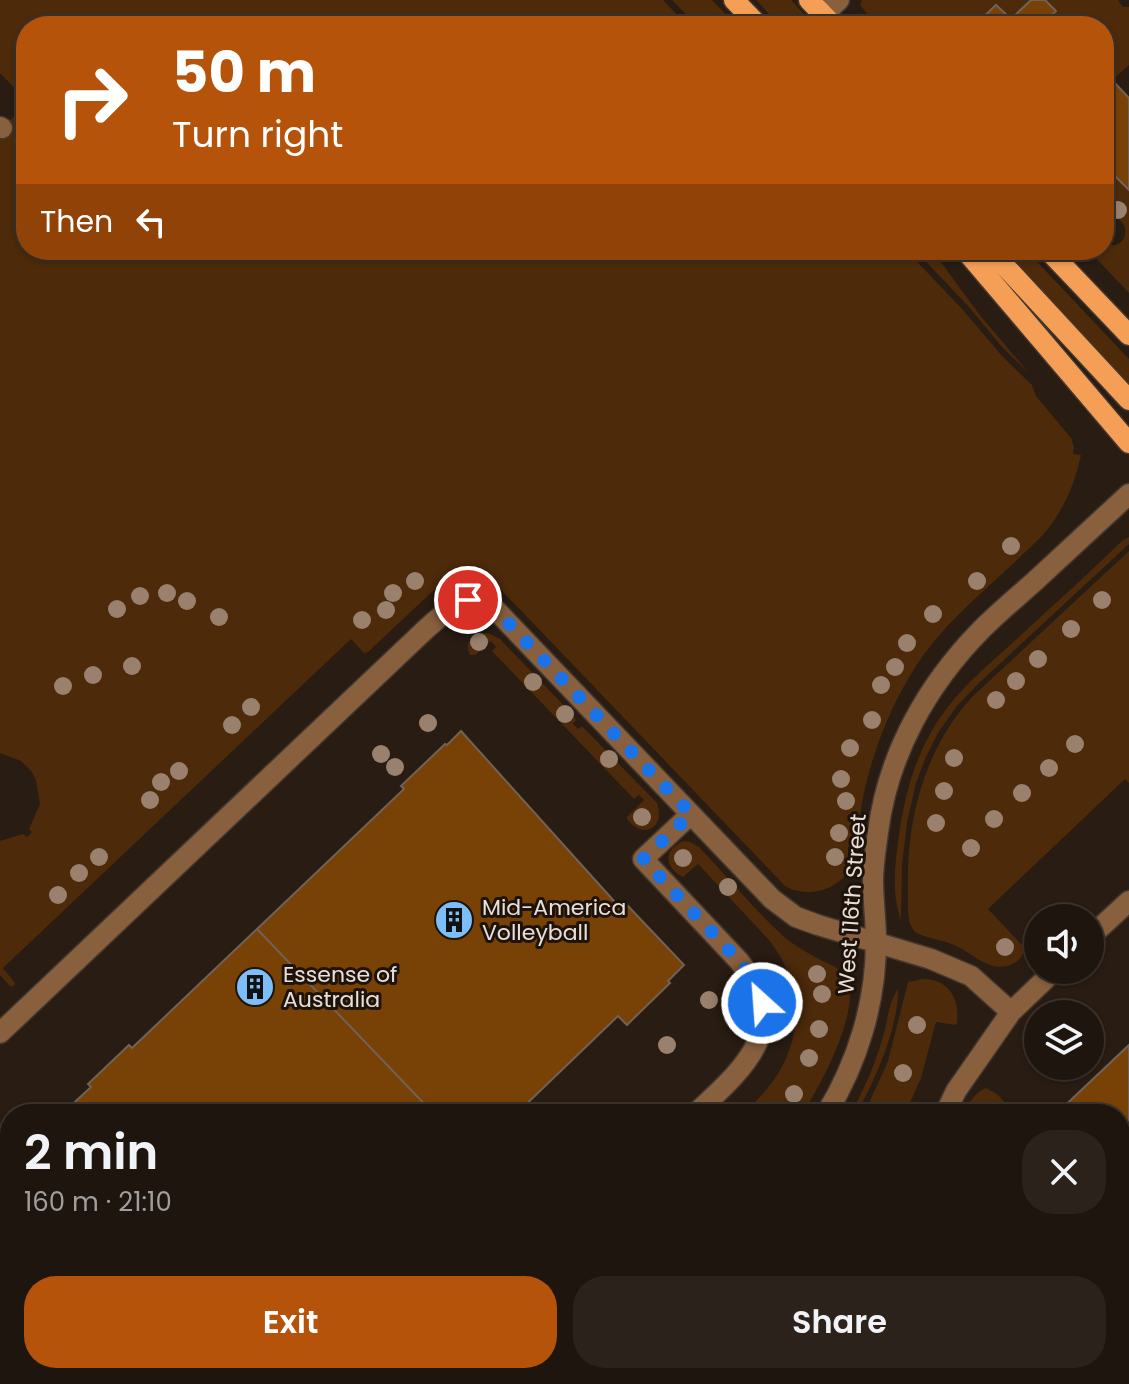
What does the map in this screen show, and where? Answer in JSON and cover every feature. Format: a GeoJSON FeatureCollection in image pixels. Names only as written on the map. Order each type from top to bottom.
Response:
{"type":"FeatureCollection","features":[{"type":"Feature","properties":{"kind":"main road"},"geometry":{"type":"LineString","coordinates":[[734,0],[749,16]]}},
{"type":"Feature","properties":{"kind":"main road"},"geometry":{"type":"LineString","coordinates":[[973,260],[1129,443]]}},
{"type":"Feature","properties":{"kind":"main road"},"geometry":{"type":"LineString","coordinates":[[999,260],[1129,400]]}},
{"type":"Feature","properties":{"kind":"main road"},"geometry":{"type":"LineString","coordinates":[[1058,260],[1129,335]]}},
{"type":"Feature","properties":{"kind":"street"},"geometry":{"type":"LineString","coordinates":[[822,14],[839,0]]}},
{"type":"Feature","properties":{"kind":"street","name":"West 116th Street"},"geometry":{"type":"LineString","coordinates":[[832,1104],[864,1029],[871,997],[876,943],[873,879],[878,828],[888,781],[900,746],[923,703],[952,662],[982,630],[1129,494]]}},
{"type":"Feature","properties":{"kind":"street"},"geometry":{"type":"LineString","coordinates":[[0,1033],[426,629],[450,608],[468,600],[492,606],[772,899],[796,917],[931,959],[971,976],[1011,1012]]}},
{"type":"Feature","properties":{"kind":"street"},"geometry":{"type":"LineString","coordinates":[[691,814],[643,859],[752,977],[762,1003],[763,1021],[760,1039],[751,1056],[732,1080],[706,1104]]}},
{"type":"Feature","properties":{"kind":"street"},"geometry":{"type":"LineString","coordinates":[[1104,924],[1129,901]]}},
{"type":"Feature","properties":{"kind":"street"},"geometry":{"type":"LineString","coordinates":[[950,1104],[1011,1012],[1040,984]]}},
{"type":"Feature","properties":{"kind":"shaded area"},"geometry":{"type":"Polygon","coordinates":[[[0,0],[663,0],[678,16],[16,16],[16,90],[0,73],[0,0]]]}},
{"type":"Feature","properties":{"kind":"shaded area"},"geometry":{"type":"Polygon","coordinates":[[[672,0],[712,0],[727,16],[687,16],[672,0]]]}},
{"type":"Feature","properties":{"kind":"shaded area"},"geometry":{"type":"Polygon","coordinates":[[[756,0],[791,0],[806,16],[771,16],[756,0]]]}},
{"type":"Feature","properties":{"kind":"shaded area"},"geometry":{"type":"Polygon","coordinates":[[[862,0],[1031,0],[1014,16],[1008,16],[996,5],[984,16],[869,16],[860,5],[862,0]]]}},
{"type":"Feature","properties":{"kind":"shaded area"},"geometry":{"type":"Polygon","coordinates":[[[1045,0],[1118,0],[1123,7],[1129,7],[1129,65],[1114,78],[1114,16],[1052,16],[1056,12],[1045,0]]]}},
{"type":"Feature","properties":{"kind":"shaded area"},"geometry":{"type":"Polygon","coordinates":[[[16,115],[16,260],[916,260],[1032,385],[1036,396],[1071,438],[1073,454],[1081,455],[1076,473],[1063,506],[1049,527],[946,628],[914,669],[886,722],[867,779],[855,858],[844,877],[827,888],[807,892],[786,887],[483,571],[467,568],[451,574],[368,652],[364,653],[351,639],[3,968],[15,983],[10,986],[0,975],[0,841],[23,834],[27,837],[32,832],[29,829],[40,804],[32,772],[21,761],[0,753],[0,130],[16,115]]]}},
{"type":"Feature","properties":{"kind":"shaded area"},"geometry":{"type":"Polygon","coordinates":[[[1114,175],[1129,190],[1129,293],[1098,260],[1114,260],[1114,245],[1123,239],[1125,233],[1123,224],[1114,214],[1114,175]]]}},
{"type":"Feature","properties":{"kind":"shaded area"},"geometry":{"type":"Polygon","coordinates":[[[924,260],[941,262],[979,314],[1028,372],[1002,347],[924,260]]]}},
{"type":"Feature","properties":{"kind":"shaded area"},"geometry":{"type":"Polygon","coordinates":[[[1013,260],[1035,260],[1129,359],[1129,384],[1013,260]]]}},
{"type":"Feature","properties":{"kind":"shaded area"},"geometry":{"type":"Polygon","coordinates":[[[1129,537],[1129,544],[978,684],[938,733],[916,783],[907,823],[901,920],[895,878],[901,822],[913,772],[937,723],[976,676],[1129,537]]]}},
{"type":"Feature","properties":{"kind":"shaded area"},"geometry":{"type":"Polygon","coordinates":[[[1129,551],[1129,783],[1125,779],[988,909],[1023,946],[1022,955],[1016,962],[1008,966],[993,966],[953,945],[916,933],[909,920],[908,908],[910,839],[921,788],[941,740],[972,697],[1129,551]]]}},
{"type":"Feature","properties":{"kind":"shaded area"},"geometry":{"type":"Polygon","coordinates":[[[480,633],[500,639],[573,715],[576,720],[573,724],[578,729],[582,726],[657,803],[659,812],[656,825],[646,830],[640,829],[627,819],[644,800],[639,795],[634,799],[492,651],[496,647],[491,641],[475,655],[470,655],[468,643],[480,633]]]}},
{"type":"Feature","properties":{"kind":"shaded area"},"geometry":{"type":"Polygon","coordinates":[[[683,841],[699,847],[784,936],[804,951],[840,970],[849,985],[846,1022],[829,1065],[808,1104],[758,1104],[756,1101],[784,1064],[792,1043],[795,1001],[790,980],[768,939],[698,864],[683,877],[672,869],[668,859],[676,845],[683,841]]]}},
{"type":"Feature","properties":{"kind":"shaded area"},"geometry":{"type":"Polygon","coordinates":[[[932,980],[946,987],[957,1006],[957,1023],[936,1022],[921,1078],[909,1104],[869,1104],[888,1061],[908,982],[932,980]]]}},
{"type":"Feature","properties":{"kind":"shaded area"},"geometry":{"type":"Polygon","coordinates":[[[898,989],[895,1020],[884,1053],[861,1104],[856,1104],[873,1067],[898,989]]]}},
{"type":"Feature","properties":{"kind":"shaded area"},"geometry":{"type":"Polygon","coordinates":[[[986,1088],[1006,1104],[970,1104],[986,1088]]]}},
{"type":"Feature","properties":{"kind":"building"},"geometry":{"type":"Polygon","coordinates":[[[1031,0],[1045,0],[1056,11],[1051,16],[1014,16],[1031,0]]]}},
{"type":"Feature","properties":{"kind":"building"},"geometry":{"type":"Polygon","coordinates":[[[996,5],[1008,16],[984,16],[996,5]]]}},
{"type":"Feature","properties":{"kind":"building"},"geometry":{"type":"Polygon","coordinates":[[[1114,82],[1129,98],[1129,190],[1114,175],[1114,82]]]}},
{"type":"Feature","properties":{"kind":"building","name":"Mid-America Volleyball"},"geometry":{"type":"Polygon","coordinates":[[[461,731],[623,911],[628,906],[684,965],[627,1025],[618,1016],[526,1104],[424,1104],[257,929],[404,789],[401,786],[461,731]]]}},
{"type":"Feature","properties":{"kind":"building","name":"Essense of Australia"},"geometry":{"type":"Polygon","coordinates":[[[257,929],[424,1104],[73,1104],[91,1087],[88,1084],[129,1045],[132,1048],[257,929]]]}},
{"type":"Feature","properties":{"kind":"building"},"geometry":{"type":"Polygon","coordinates":[[[1129,1045],[1129,1104],[1067,1104],[1092,1080],[1104,1080],[1104,1069],[1129,1045]]]}},
{"type":"Feature","properties":{"kind":"place","name":"Mid-America Volleyball"},"geometry":{"type":"Point","coordinates":[454,920]}},
{"type":"Feature","properties":{"kind":"place","name":"Essense of Australia"},"geometry":{"type":"Point","coordinates":[255,987]}},
{"type":"Feature","properties":{"kind":"route"},"geometry":{"type":"LineString","coordinates":[[468,600],[492,606],[691,814],[643,859],[739,961],[752,977],[762,1003]]}}]}
